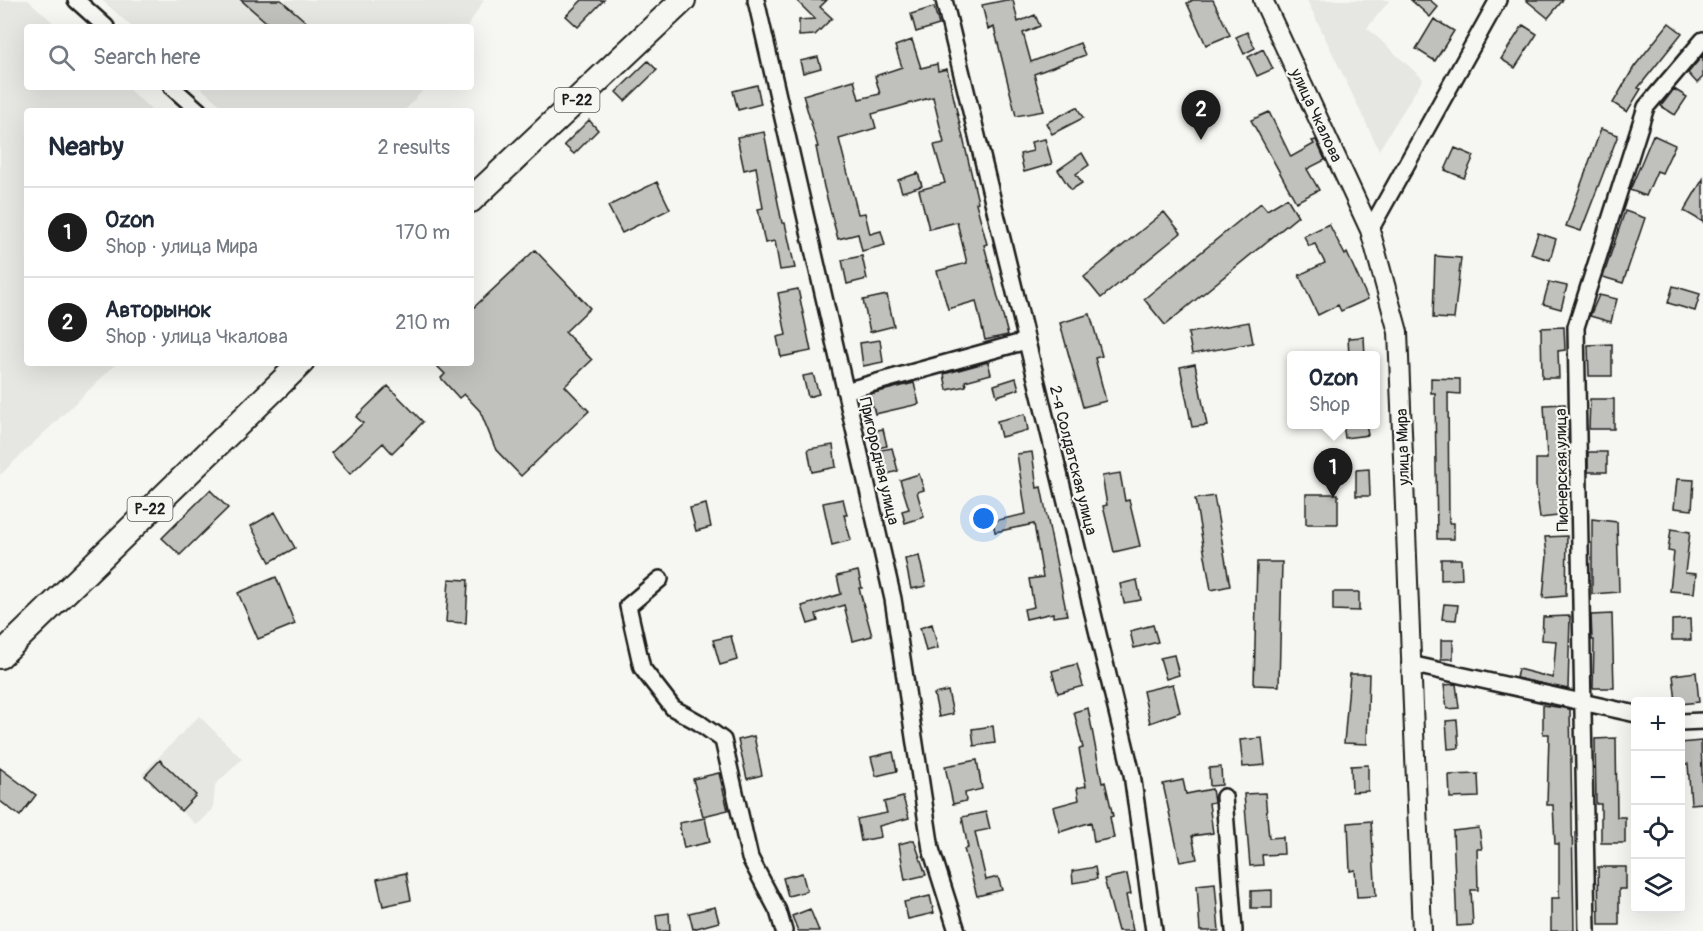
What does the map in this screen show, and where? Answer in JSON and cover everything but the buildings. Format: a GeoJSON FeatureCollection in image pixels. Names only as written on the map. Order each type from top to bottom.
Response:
{"type":"FeatureCollection","features":[{"type":"Feature","properties":{"kind":"highway","name":"Р-22"},"geometry":{"type":"LineString","coordinates":[[474,197],[683,0]]}},
{"type":"Feature","properties":{"kind":"highway","name":"Р-22"},"geometry":{"type":"LineString","coordinates":[[0,656],[298,366]]}},
{"type":"Feature","properties":{"kind":"street"},"geometry":{"type":"LineString","coordinates":[[76,0],[103,24]]}},
{"type":"Feature","properties":{"kind":"street","name":"Пригородная улица"},"geometry":{"type":"LineString","coordinates":[[756,0],[893,599],[931,849],[957,931]]}},
{"type":"Feature","properties":{"kind":"street","name":"2-я Солдатская улица"},"geometry":{"type":"LineString","coordinates":[[944,0],[1132,774],[1154,931]]}},
{"type":"Feature","properties":{"kind":"street","name":"улица Чкалова"},"geometry":{"type":"LineString","coordinates":[[1263,0],[1370,230]]}},
{"type":"Feature","properties":{"kind":"street"},"geometry":{"type":"LineString","coordinates":[[1370,230],[1498,0]]}},
{"type":"Feature","properties":{"kind":"street","name":"Пионерская улица"},"geometry":{"type":"LineString","coordinates":[[1587,931],[1576,327],[1646,107],[1703,40]]}},
{"type":"Feature","properties":{"kind":"street"},"geometry":{"type":"LineString","coordinates":[[175,90],[196,108]]}},
{"type":"Feature","properties":{"kind":"street","name":"улица Мира"},"geometry":{"type":"LineString","coordinates":[[1370,230],[1398,333],[1422,931]]}},
{"type":"Feature","properties":{"kind":"street"},"geometry":{"type":"LineString","coordinates":[[845,391],[1026,341]]}},
{"type":"Feature","properties":{"kind":"street"},"geometry":{"type":"LineString","coordinates":[[660,579],[628,606],[642,668],[673,708],[723,740],[750,858],[778,911],[784,931]]}},
{"type":"Feature","properties":{"kind":"street"},"geometry":{"type":"LineString","coordinates":[[1410,664],[1631,713]]}},
{"type":"Feature","properties":{"kind":"street"},"geometry":{"type":"LineString","coordinates":[[1685,722],[1703,721]]}},
{"type":"Feature","properties":{"kind":"street"},"geometry":{"type":"LineString","coordinates":[[1224,797],[1234,931]]}},
{"type":"Feature","properties":{"kind":"shaded area"},"geometry":{"type":"Polygon","coordinates":[[[0,0],[28,0],[55,24],[24,24],[24,90],[129,90],[150,108],[24,108],[24,366],[114,366],[0,475],[0,0]]]}},
{"type":"Feature","properties":{"kind":"shaded area"},"geometry":{"type":"Polygon","coordinates":[[[102,0],[484,0],[469,24],[129,24],[102,0]]]}},
{"type":"Feature","properties":{"kind":"shaded area"},"geometry":{"type":"Polygon","coordinates":[[[1307,0],[1390,0],[1367,28],[1423,79],[1379,150],[1307,0]]]}},
{"type":"Feature","properties":{"kind":"shaded area"},"geometry":{"type":"Polygon","coordinates":[[[203,90],[423,90],[407,108],[224,108],[203,90]]]}},
{"type":"Feature","properties":{"kind":"shaded area"},"geometry":{"type":"Polygon","coordinates":[[[199,716],[242,759],[215,785],[213,809],[196,825],[142,774],[199,716]]]}},
{"type":"Feature","properties":{"kind":"place","name":"Авторынок"},"geometry":{"type":"Point","coordinates":[1201,140]}},
{"type":"Feature","properties":{"kind":"place","name":"Ozon"},"geometry":{"type":"Point","coordinates":[1333,498]}}]}
